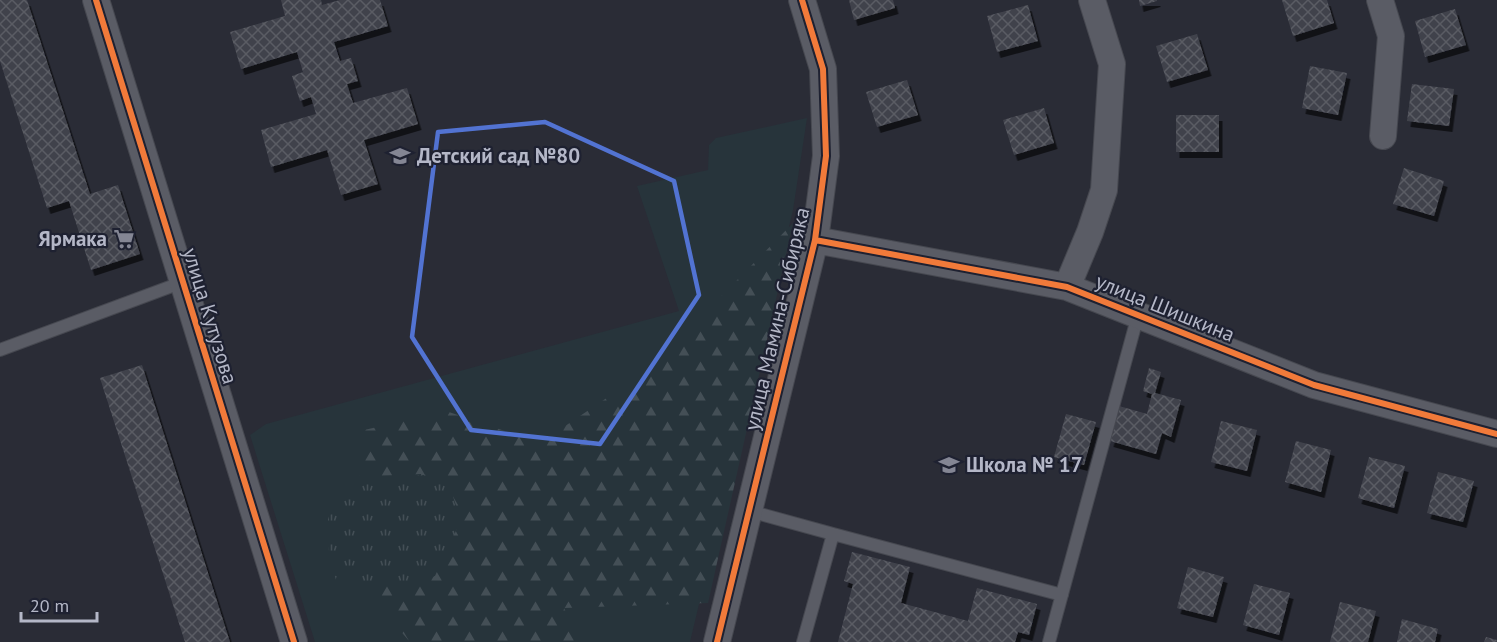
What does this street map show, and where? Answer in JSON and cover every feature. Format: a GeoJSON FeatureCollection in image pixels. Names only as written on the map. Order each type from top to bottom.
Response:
{"type":"FeatureCollection","features":[{"type":"Feature","properties":{"kind":"street","name":"улица Кутузова"},"geometry":{"type":"LineString","coordinates":[[96,0],[294,642]]}},
{"type":"Feature","properties":{"kind":"street","name":"улица Мамина-Сибиряка"},"geometry":{"type":"LineString","coordinates":[[717,642],[814,240],[826,156],[823,69],[802,0]]}},
{"type":"Feature","properties":{"kind":"street"},"geometry":{"type":"LineString","coordinates":[[1067,287],[1090,232],[1104,190],[1112,64],[1092,0]]}},
{"type":"Feature","properties":{"kind":"street"},"geometry":{"type":"LineString","coordinates":[[1380,0],[1391,36],[1383,136]]}},
{"type":"Feature","properties":{"kind":"street","name":"улица Шишкина"},"geometry":{"type":"LineString","coordinates":[[814,240],[1067,287],[1314,385],[1497,434]]}},
{"type":"Feature","properties":{"kind":"lane"},"geometry":{"type":"LineString","coordinates":[[0,350],[183,282]]}},
{"type":"Feature","properties":{"kind":"lane"},"geometry":{"type":"LineString","coordinates":[[1049,642],[1138,315]]}},
{"type":"Feature","properties":{"kind":"lane"},"geometry":{"type":"LineString","coordinates":[[749,511],[1062,596]]}},
{"type":"Feature","properties":{"kind":"lane"},"geometry":{"type":"LineString","coordinates":[[803,642],[833,534]]}},
{"type":"Feature","properties":{"kind":"highlighted area"},"geometry":{"type":"Polygon","coordinates":[[[545,122],[674,181],[699,295],[600,444],[471,430],[412,337],[438,132],[545,122]]]}},
{"type":"Feature","properties":{"kind":"green space"},"geometry":{"type":"Polygon","coordinates":[[[807,118],[793,210],[690,642],[315,642],[250,435],[266,424],[679,311],[637,186],[708,170],[709,145],[716,138],[807,118]]]}},
{"type":"Feature","properties":{"kind":"green space"},"geometry":{"type":"Polygon","coordinates":[[[793,223],[708,603],[564,608],[580,642],[410,642],[359,583],[431,540],[421,474],[359,477],[360,431],[446,411],[540,443],[651,368],[793,223]]]}},
{"type":"Feature","properties":{"kind":"green space"},"geometry":{"type":"Polygon","coordinates":[[[445,473],[461,520],[435,576],[402,588],[336,580],[329,554],[328,517],[359,481],[445,473]]]}},
{"type":"Feature","properties":{"kind":"building"},"geometry":{"type":"Polygon","coordinates":[[[0,0],[27,0],[90,194],[118,185],[140,254],[91,270],[69,201],[47,208],[0,61],[0,0]]]}},
{"type":"Feature","properties":{"kind":"building"},"geometry":{"type":"Polygon","coordinates":[[[281,0],[321,0],[322,5],[340,0],[380,0],[388,26],[334,42],[340,61],[351,58],[358,81],[347,84],[353,103],[407,88],[418,124],[364,140],[378,184],[341,195],[327,150],[271,167],[261,130],[316,114],[311,97],[300,101],[292,76],[303,72],[297,52],[241,69],[230,32],[285,16],[281,0]]]}},
{"type":"Feature","properties":{"kind":"building"},"geometry":{"type":"Polygon","coordinates":[[[849,0],[893,0],[895,8],[854,20],[849,0]]]}},
{"type":"Feature","properties":{"kind":"building"},"geometry":{"type":"Polygon","coordinates":[[[1139,0],[1157,0],[1157,1],[1140,6],[1139,0]]]}},
{"type":"Feature","properties":{"kind":"building"},"geometry":{"type":"Polygon","coordinates":[[[1282,0],[1327,0],[1334,23],[1293,36],[1282,0]]]}},
{"type":"Feature","properties":{"kind":"building"},"geometry":{"type":"Polygon","coordinates":[[[1028,5],[1038,41],[997,52],[987,16],[1028,5]]]}},
{"type":"Feature","properties":{"kind":"building"},"geometry":{"type":"Polygon","coordinates":[[[1455,9],[1466,45],[1425,57],[1415,21],[1455,9]]]}},
{"type":"Feature","properties":{"kind":"building"},"geometry":{"type":"Polygon","coordinates":[[[1197,34],[1208,70],[1167,82],[1156,46],[1197,34]]]}},
{"type":"Feature","properties":{"kind":"building"},"geometry":{"type":"Polygon","coordinates":[[[1310,66],[1347,73],[1338,115],[1302,108],[1310,66]]]}},
{"type":"Feature","properties":{"kind":"building"},"geometry":{"type":"Polygon","coordinates":[[[907,80],[918,115],[877,127],[866,92],[907,80]]]}},
{"type":"Feature","properties":{"kind":"building"},"geometry":{"type":"Polygon","coordinates":[[[1412,84],[1454,89],[1449,126],[1407,121],[1412,84]]]}},
{"type":"Feature","properties":{"kind":"building"},"geometry":{"type":"Polygon","coordinates":[[[1044,108],[1054,143],[1014,155],[1003,120],[1044,108]]]}},
{"type":"Feature","properties":{"kind":"building"},"geometry":{"type":"Polygon","coordinates":[[[1176,115],[1219,115],[1219,152],[1176,152],[1176,115]]]}},
{"type":"Feature","properties":{"kind":"building"},"geometry":{"type":"Polygon","coordinates":[[[1404,168],[1444,181],[1434,216],[1393,204],[1404,168]]]}},
{"type":"Feature","properties":{"kind":"building"},"geometry":{"type":"Polygon","coordinates":[[[142,365],[230,642],[185,642],[100,378],[142,365]]]}},
{"type":"Feature","properties":{"kind":"building"},"geometry":{"type":"Polygon","coordinates":[[[1149,368],[1161,372],[1155,393],[1181,400],[1171,437],[1162,433],[1156,454],[1110,441],[1119,406],[1147,414],[1152,394],[1143,391],[1149,368]]]}},
{"type":"Feature","properties":{"kind":"building"},"geometry":{"type":"Polygon","coordinates":[[[1066,414],[1096,422],[1084,465],[1054,457],[1066,414]]]}},
{"type":"Feature","properties":{"kind":"building"},"geometry":{"type":"Polygon","coordinates":[[[1221,421],[1257,430],[1247,471],[1211,462],[1221,421]]]}},
{"type":"Feature","properties":{"kind":"building"},"geometry":{"type":"Polygon","coordinates":[[[1296,441],[1331,450],[1321,492],[1285,482],[1296,441]]]}},
{"type":"Feature","properties":{"kind":"building"},"geometry":{"type":"Polygon","coordinates":[[[1369,457],[1405,466],[1394,508],[1358,498],[1369,457]]]}},
{"type":"Feature","properties":{"kind":"building"},"geometry":{"type":"Polygon","coordinates":[[[1438,472],[1474,481],[1463,522],[1427,513],[1438,472]]]}},
{"type":"Feature","properties":{"kind":"building"},"geometry":{"type":"Polygon","coordinates":[[[852,552],[910,567],[901,603],[968,621],[977,588],[1037,604],[1029,635],[1018,632],[1015,642],[838,642],[853,584],[844,581],[852,552]]]}},
{"type":"Feature","properties":{"kind":"building"},"geometry":{"type":"Polygon","coordinates":[[[1188,567],[1224,577],[1213,617],[1177,608],[1188,567]]]}},
{"type":"Feature","properties":{"kind":"building"},"geometry":{"type":"Polygon","coordinates":[[[1254,584],[1290,593],[1279,635],[1243,625],[1254,584]]]}},
{"type":"Feature","properties":{"kind":"building"},"geometry":{"type":"Polygon","coordinates":[[[1340,602],[1376,611],[1368,642],[1330,642],[1340,602]]]}},
{"type":"Feature","properties":{"kind":"building"},"geometry":{"type":"Polygon","coordinates":[[[1402,619],[1438,629],[1435,642],[1397,642],[1402,619]]]}},
{"type":"Feature","properties":{"kind":"building"},"geometry":{"type":"Polygon","coordinates":[[[1486,637],[1497,640],[1497,642],[1484,642],[1486,637]]]}},
{"type":"Feature","properties":{"kind":"cycle path"},"geometry":{"type":"LineString","coordinates":[[96,0],[294,642]]}},
{"type":"Feature","properties":{"kind":"cycle path"},"geometry":{"type":"LineString","coordinates":[[717,642],[815,240],[826,156],[823,69],[802,0]]}},
{"type":"Feature","properties":{"kind":"cycle path"},"geometry":{"type":"LineString","coordinates":[[815,240],[1067,287],[1314,385],[1497,434]]}},
{"type":"Feature","properties":{"kind":"place","name":"Детский сад №80"},"geometry":{"type":"Point","coordinates":[400,156]}},
{"type":"Feature","properties":{"kind":"place","name":"Ярмака"},"geometry":{"type":"Point","coordinates":[124,239]}},
{"type":"Feature","properties":{"kind":"place","name":"Школа № 17"},"geometry":{"type":"Point","coordinates":[949,465]}}]}
